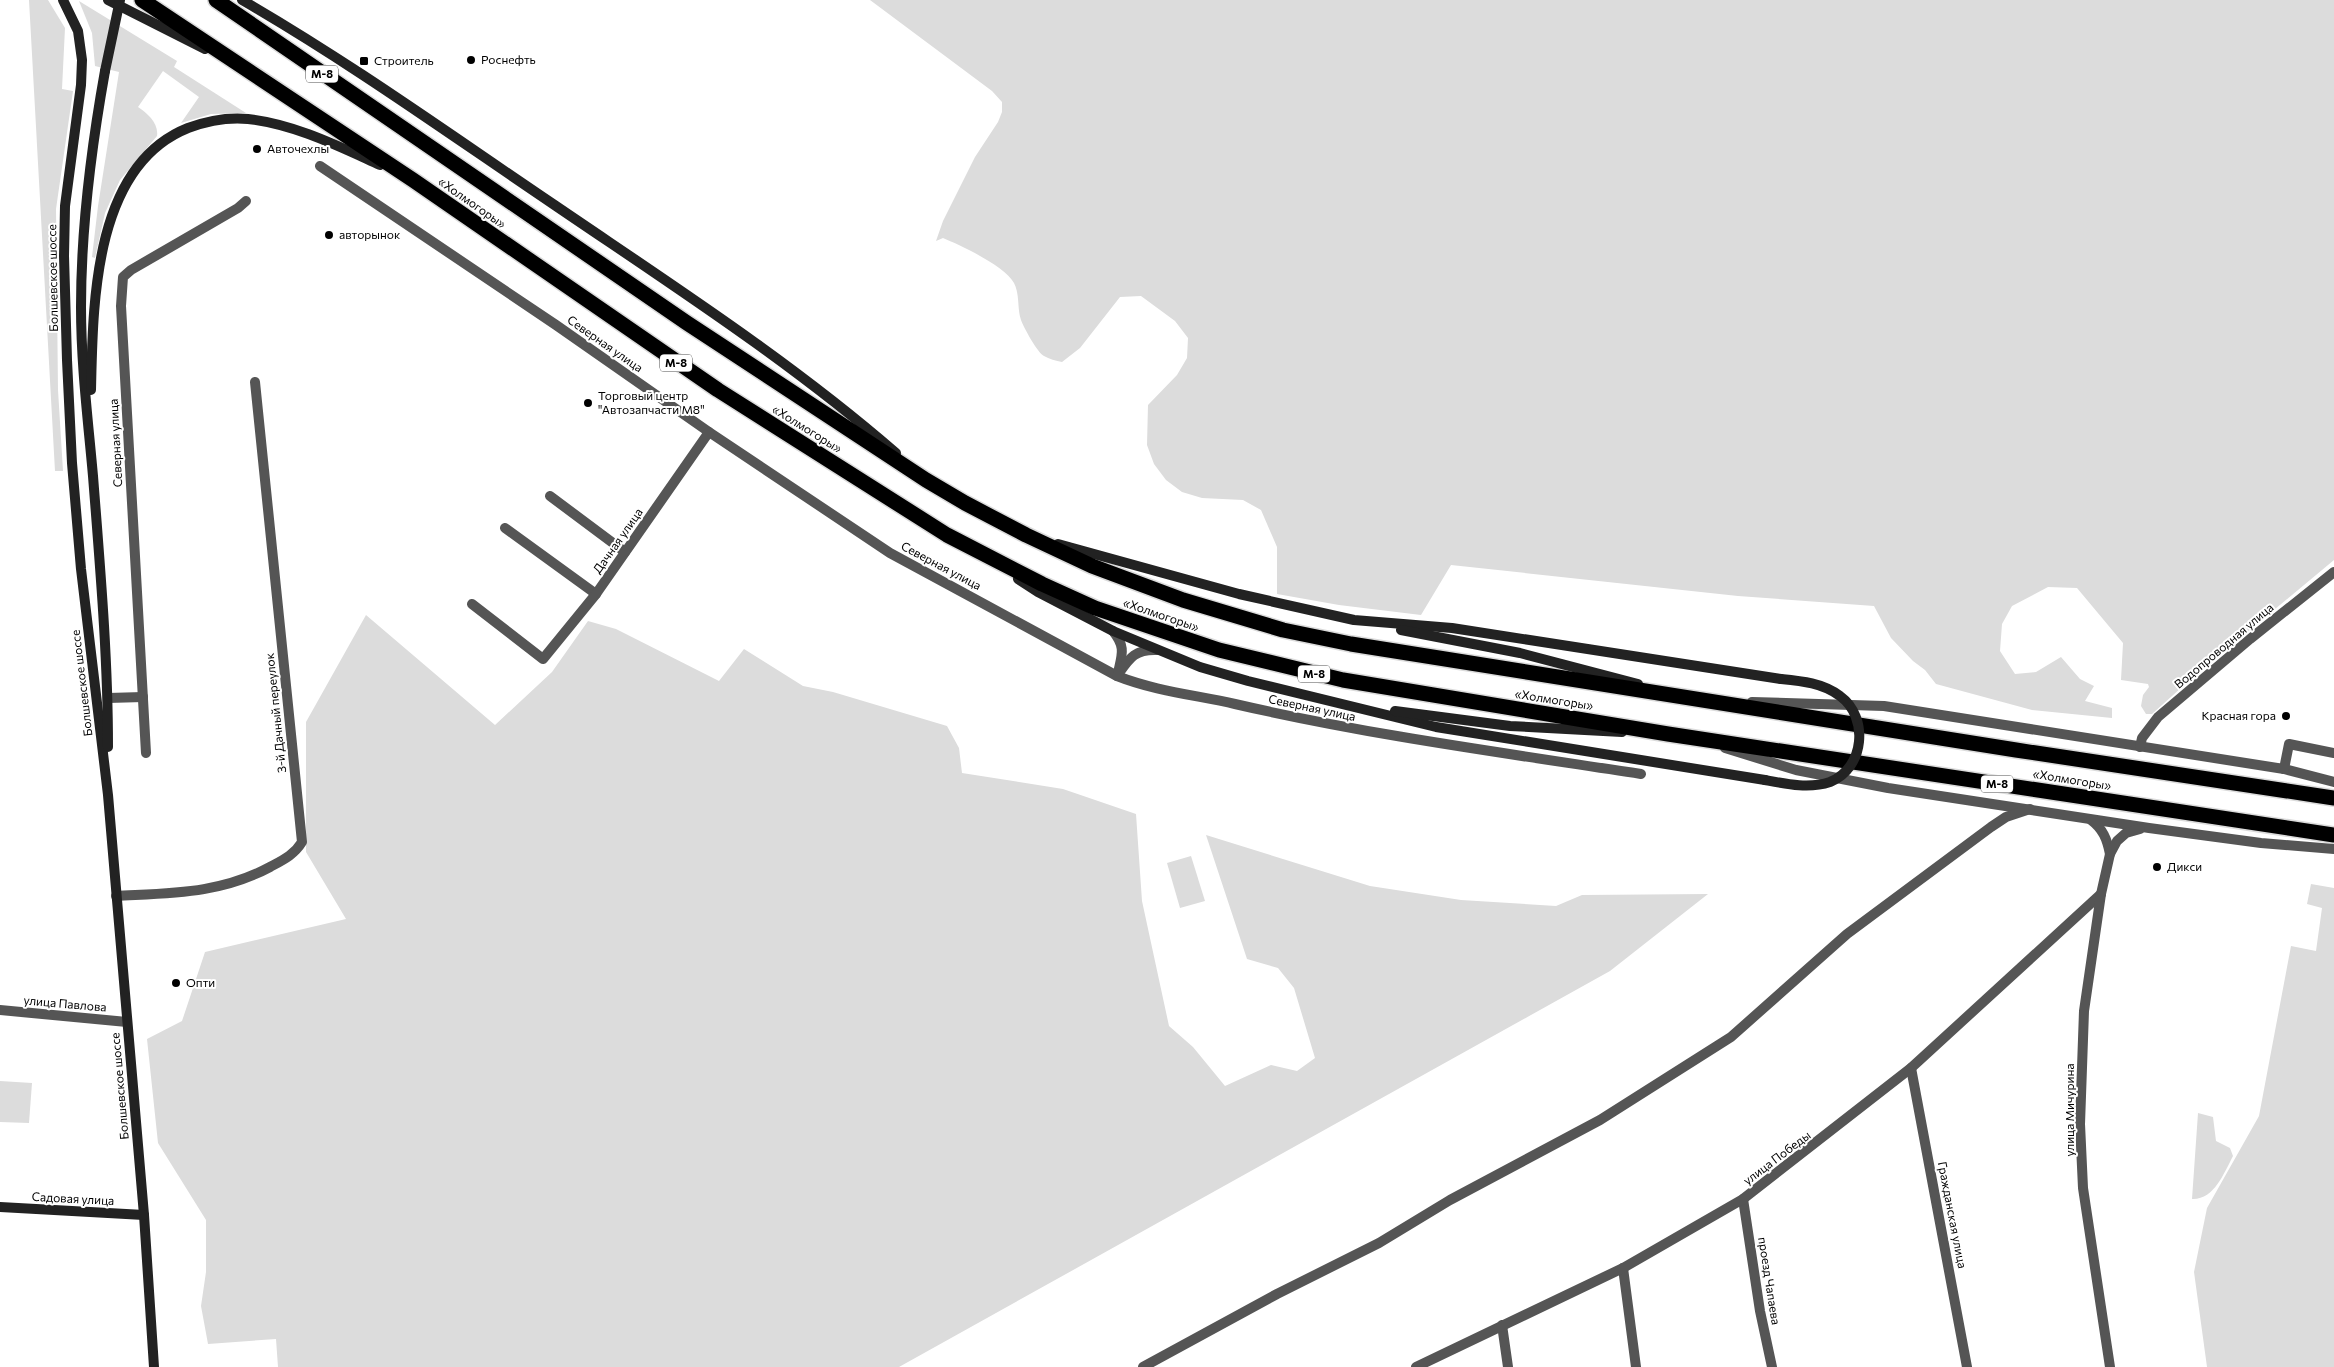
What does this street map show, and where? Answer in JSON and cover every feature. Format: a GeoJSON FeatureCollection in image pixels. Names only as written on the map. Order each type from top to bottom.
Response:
{"type":"FeatureCollection","features":[{"type":"Feature","properties":{"kind":"highway","name":"«Холмогоры»"},"geometry":{"type":"LineString","coordinates":[[142,0],[413,180],[683,368],[946,535],[977,552],[1095,608],[1166,634],[1257,660],[1342,680],[1668,734],[2334,835]]}},
{"type":"Feature","properties":{"kind":"highway","name":"«Холмогоры»"},"geometry":{"type":"LineString","coordinates":[[216,0],[687,323],[926,480],[1026,535],[1092,566],[1184,600],[1283,630],[1418,656],[2334,798]]}},
{"type":"Feature","properties":{"kind":"main road","name":"Болшевское шоссе"},"geometry":{"type":"LineString","coordinates":[[63,0],[78,32],[82,60],[81,85],[65,214],[67,360],[72,463],[81,569],[108,795],[144,1215],[154,1367]]}},
{"type":"Feature","properties":{"kind":"main road"},"geometry":{"type":"LineString","coordinates":[[108,0],[242,67]]}},
{"type":"Feature","properties":{"kind":"main road"},"geometry":{"type":"LineString","coordinates":[[108,795],[108,698],[90,441],[83,369],[81,308],[83,244],[88,181],[120,0]]}},
{"type":"Feature","properties":{"kind":"main road"},"geometry":{"type":"LineString","coordinates":[[242,0],[286,25],[399,98],[697,302],[800,376],[866,427],[926,480]]}},
{"type":"Feature","properties":{"kind":"main road"},"geometry":{"type":"LineString","coordinates":[[255,0],[286,25]]}},
{"type":"Feature","properties":{"kind":"main road"},"geometry":{"type":"LineString","coordinates":[[90,441],[92,347],[96,288],[102,256],[109,225],[125,184],[152,151],[172,135],[193,127],[212,121],[248,119],[296,130],[330,142],[413,180]]}},
{"type":"Feature","properties":{"kind":"main road"},"geometry":{"type":"LineString","coordinates":[[1026,535],[1248,596],[1354,620],[1520,653],[1614,676],[1675,696]]}},
{"type":"Feature","properties":{"kind":"main road"},"geometry":{"type":"LineString","coordinates":[[977,552],[1038,592],[1113,631],[1200,667],[1248,681],[1436,727],[1798,785],[1830,782],[1842,775],[1857,754],[1860,739],[1858,722],[1851,707],[1841,696],[1824,687],[1452,628],[1354,620]]}},
{"type":"Feature","properties":{"kind":"main road"},"geometry":{"type":"LineString","coordinates":[[1350,705],[1510,726],[1668,734]]}},
{"type":"Feature","properties":{"kind":"main road","name":"Садовая улица"},"geometry":{"type":"LineString","coordinates":[[0,1207],[144,1215]]}},
{"type":"Feature","properties":{"kind":"street","name":"Северная улица"},"geometry":{"type":"LineString","coordinates":[[320,166],[571,335],[709,432],[890,553],[1117,676],[1138,684],[1319,723],[1400,738],[1641,774]]}},
{"type":"Feature","properties":{"kind":"street","name":"Северная улица"},"geometry":{"type":"LineString","coordinates":[[146,754],[121,306],[123,277],[131,270],[238,208],[246,201]]}},
{"type":"Feature","properties":{"kind":"street","name":"3-й Дачный переулок"},"geometry":{"type":"LineString","coordinates":[[116,896],[202,891],[248,879],[294,854],[302,842],[255,382]]}},
{"type":"Feature","properties":{"kind":"street","name":"Дачная улица"},"geometry":{"type":"LineString","coordinates":[[472,604],[544,660],[596,594],[709,432]]}},
{"type":"Feature","properties":{"kind":"street"},"geometry":{"type":"LineString","coordinates":[[550,496],[625,552]]}},
{"type":"Feature","properties":{"kind":"street"},"geometry":{"type":"LineString","coordinates":[[505,528],[596,594]]}},
{"type":"Feature","properties":{"kind":"street","name":"Водопроводная улица"},"geometry":{"type":"LineString","coordinates":[[2140,747],[2142,738],[2158,717],[2250,639],[2334,572]]}},
{"type":"Feature","properties":{"kind":"street"},"geometry":{"type":"LineString","coordinates":[[1113,631],[1120,640],[1122,650],[1117,676]]}},
{"type":"Feature","properties":{"kind":"street"},"geometry":{"type":"LineString","coordinates":[[1117,676],[1131,657],[1144,650],[1159,650]]}},
{"type":"Feature","properties":{"kind":"street"},"geometry":{"type":"LineString","coordinates":[[108,698],[143,697]]}},
{"type":"Feature","properties":{"kind":"street"},"geometry":{"type":"LineString","coordinates":[[1700,700],[1884,706],[2284,769],[2334,782]]}},
{"type":"Feature","properties":{"kind":"street"},"geometry":{"type":"LineString","coordinates":[[1688,737],[1796,770],[1985,803],[2261,843],[2334,849]]}},
{"type":"Feature","properties":{"kind":"street"},"geometry":{"type":"LineString","coordinates":[[2284,769],[2289,744],[2334,753]]}},
{"type":"Feature","properties":{"kind":"street"},"geometry":{"type":"LineString","coordinates":[[1985,803],[1993,815],[1991,827]]}},
{"type":"Feature","properties":{"kind":"street"},"geometry":{"type":"LineString","coordinates":[[1143,1367],[1277,1294],[1379,1243],[1450,1200],[1600,1120],[1731,1037],[1847,934],[1991,827],[2006,817],[2030,809]]}},
{"type":"Feature","properties":{"kind":"street","name":"улица Мичурина"},"geometry":{"type":"LineString","coordinates":[[2089,819],[2100,826],[2105,834],[2110,854]]}},
{"type":"Feature","properties":{"kind":"street","name":"улица Мичурина"},"geometry":{"type":"LineString","coordinates":[[2110,1367],[2083,1188],[2080,1124],[2084,1011],[2101,894],[2110,854],[2117,841],[2126,833],[2135,829],[2149,828]]}},
{"type":"Feature","properties":{"kind":"street","name":"улица Победы"},"geometry":{"type":"LineString","coordinates":[[1416,1367],[1623,1268],[1743,1199],[1911,1068],[2101,894]]}},
{"type":"Feature","properties":{"kind":"street","name":"улица Павлова"},"geometry":{"type":"LineString","coordinates":[[0,1010],[127,1022]]}},
{"type":"Feature","properties":{"kind":"street","name":"Гражданская улица"},"geometry":{"type":"LineString","coordinates":[[1911,1068],[1967,1367]]}},
{"type":"Feature","properties":{"kind":"street","name":"проезд Чапаева"},"geometry":{"type":"LineString","coordinates":[[1743,1199],[1760,1311],[1772,1367]]}},
{"type":"Feature","properties":{"kind":"street"},"geometry":{"type":"LineString","coordinates":[[1623,1268],[1636,1367]]}},
{"type":"Feature","properties":{"kind":"street"},"geometry":{"type":"LineString","coordinates":[[1502,1325],[1508,1367]]}},
{"type":"Feature","properties":{"kind":"shaded area"},"geometry":{"type":"Polygon","coordinates":[[[29,0],[48,0],[65,28],[62,89],[73,91],[56,209],[58,390],[63,471],[55,471],[29,0]]]}},
{"type":"Feature","properties":{"kind":"shaded area"},"geometry":{"type":"Polygon","coordinates":[[[870,0],[2334,0],[2334,560],[2192,678],[2152,714],[2146,714],[2141,706],[2143,695],[2149,687],[2148,684],[2121,680],[2123,643],[2077,588],[2048,587],[2012,606],[2002,624],[2000,651],[2015,674],[2036,672],[2061,657],[2080,679],[2094,686],[2085,701],[2112,708],[2112,718],[2032,710],[1936,684],[1925,670],[1913,661],[1891,638],[1874,606],[1738,596],[1451,565],[1421,615],[1339,605],[1277,594],[1277,547],[1261,510],[1243,500],[1202,498],[1182,492],[1166,480],[1154,464],[1147,445],[1148,405],[1177,375],[1187,358],[1188,338],[1175,321],[1141,296],[1120,297],[1080,348],[1062,362],[1053,360],[1041,354],[1025,328],[1021,320],[1016,288],[1009,276],[992,263],[960,246],[943,238],[936,241],[943,221],[975,157],[998,122],[1002,112],[1002,102],[992,91],[870,0]]]}},
{"type":"Feature","properties":{"kind":"shaded area"},"geometry":{"type":"Polygon","coordinates":[[[79,1],[177,61],[174,67],[246,113],[211,114],[181,123],[199,97],[163,71],[138,107],[154,123],[157,136],[120,180],[105,213],[95,258],[92,257],[98,206],[119,72],[95,66],[92,33],[79,1]]]}},
{"type":"Feature","properties":{"kind":"shaded area"},"geometry":{"type":"Polygon","coordinates":[[[366,615],[495,725],[552,672],[588,621],[616,629],[719,681],[744,649],[803,686],[833,692],[947,726],[959,748],[962,773],[1063,789],[1136,814],[1142,901],[1169,1026],[1193,1047],[1225,1086],[1271,1065],[1297,1071],[1315,1058],[1294,988],[1278,968],[1247,959],[1206,835],[1370,886],[1461,900],[1556,906],[1582,895],[1708,894],[1610,971],[899,1367],[278,1367],[276,1339],[208,1344],[201,1306],[206,1272],[206,1220],[158,1143],[147,1039],[182,1021],[205,952],[346,919],[306,852],[306,722],[366,615]]]}},
{"type":"Feature","properties":{"kind":"shaded area"},"geometry":{"type":"Polygon","coordinates":[[[1191,856],[1205,901],[1180,908],[1167,863],[1191,856]]]}},
{"type":"Feature","properties":{"kind":"shaded area"},"geometry":{"type":"Polygon","coordinates":[[[2311,884],[2334,888],[2334,1367],[2207,1367],[2194,1272],[2207,1208],[2259,1116],[2291,946],[2316,951],[2322,908],[2307,904],[2311,884]]]}},
{"type":"Feature","properties":{"kind":"shaded area"},"geometry":{"type":"Polygon","coordinates":[[[0,1081],[32,1083],[29,1123],[0,1122],[0,1081]]]}},
{"type":"Feature","properties":{"kind":"shaded area"},"geometry":{"type":"Polygon","coordinates":[[[2198,1113],[2213,1117],[2216,1141],[2230,1148],[2233,1156],[2222,1177],[2212,1190],[2200,1198],[2192,1199],[2198,1113]]]}},
{"type":"Feature","properties":{"kind":"place","name":"Роснефть"},"geometry":{"type":"Point","coordinates":[471,60]}},
{"type":"Feature","properties":{"kind":"place","name":"Строитель"},"geometry":{"type":"Point","coordinates":[364,61]}},
{"type":"Feature","properties":{"kind":"place","name":"Авточехлы"},"geometry":{"type":"Point","coordinates":[257,149]}},
{"type":"Feature","properties":{"kind":"place","name":"авторынок"},"geometry":{"type":"Point","coordinates":[329,235]}},
{"type":"Feature","properties":{"kind":"place","name":"Торговый центр \"Автозапчасти М8\""},"geometry":{"type":"Point","coordinates":[588,403]}},
{"type":"Feature","properties":{"kind":"place","name":"Красная гора"},"geometry":{"type":"Point","coordinates":[2286,716]}},
{"type":"Feature","properties":{"kind":"place","name":"Дикси"},"geometry":{"type":"Point","coordinates":[2157,867]}},
{"type":"Feature","properties":{"kind":"place","name":"Опти"},"geometry":{"type":"Point","coordinates":[176,983]}}]}
